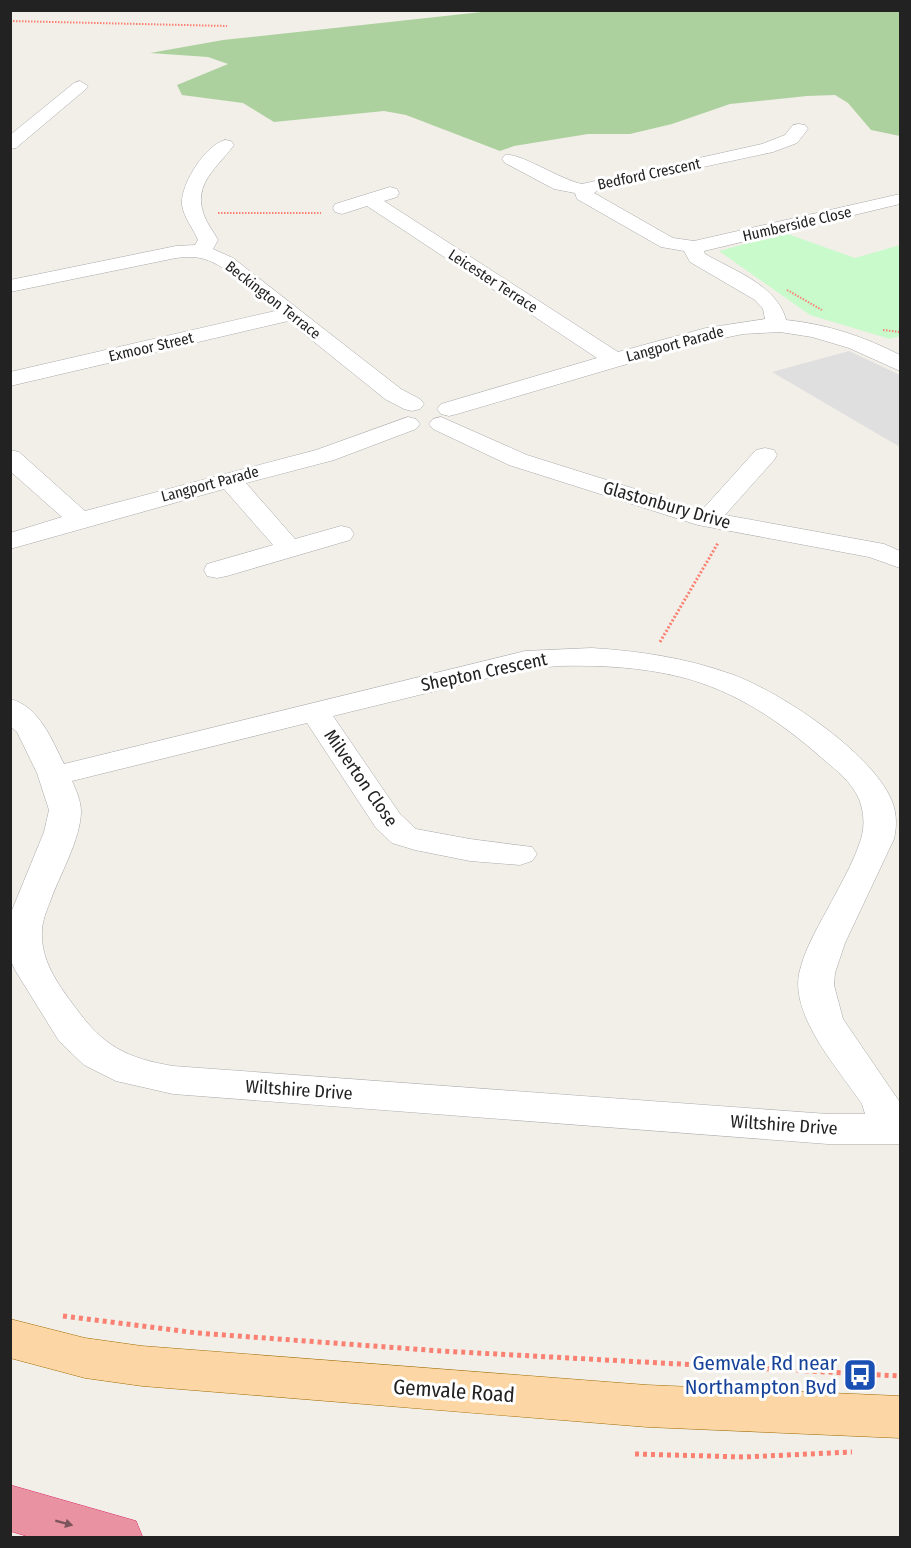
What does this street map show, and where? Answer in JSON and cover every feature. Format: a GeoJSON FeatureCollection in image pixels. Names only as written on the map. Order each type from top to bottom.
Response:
{"type":"FeatureCollection","features":[{"type":"Feature","properties":{"kind":"highway"},"geometry":{"type":"LineString","coordinates":[[10,1508],[118,1538]]}},
{"type":"Feature","properties":{"kind":"main road","name":"Gemvale Road"},"geometry":{"type":"LineString","coordinates":[[10,1338],[85,1358],[142,1366],[646,1406],[900,1417]]}},
{"type":"Feature","properties":{"kind":"street"},"geometry":{"type":"LineString","coordinates":[[10,144],[80,86]]}},
{"type":"Feature","properties":{"kind":"street","name":"Bedford Crescent"},"geometry":{"type":"LineString","coordinates":[[694,247],[676,245],[662,240],[589,200],[584,195],[585,190],[600,184],[766,148],[791,139],[799,129]]}},
{"type":"Feature","properties":{"kind":"street"},"geometry":{"type":"LineString","coordinates":[[201,252],[208,240],[195,215],[192,198],[196,180],[225,145]]}},
{"type":"Feature","properties":{"kind":"street"},"geometry":{"type":"LineString","coordinates":[[511,159],[561,185],[585,190]]}},
{"type":"Feature","properties":{"kind":"street"},"geometry":{"type":"LineString","coordinates":[[342,208],[371,201],[392,192]]}},
{"type":"Feature","properties":{"kind":"street","name":"Humberside Close"},"geometry":{"type":"LineString","coordinates":[[694,247],[900,199]]}},
{"type":"Feature","properties":{"kind":"street","name":"Leicester Terrace"},"geometry":{"type":"LineString","coordinates":[[371,201],[615,360]]}},
{"type":"Feature","properties":{"kind":"street"},"geometry":{"type":"LineString","coordinates":[[694,247],[693,253],[697,258],[752,288],[773,308],[777,326]]}},
{"type":"Feature","properties":{"kind":"street","name":"Beckington Terrace"},"geometry":{"type":"LineString","coordinates":[[12,283],[176,252],[201,252],[220,258],[393,394],[410,414]]}},
{"type":"Feature","properties":{"kind":"street","name":"Exmoor Street"},"geometry":{"type":"LineString","coordinates":[[10,379],[292,314]]}},
{"type":"Feature","properties":{"kind":"street","name":"Langport Parade"},"geometry":{"type":"LineString","coordinates":[[445,416],[615,360],[739,328],[777,326],[842,336],[900,364]]}},
{"type":"Feature","properties":{"kind":"street"},"geometry":{"type":"LineString","coordinates":[[410,414],[425,427],[445,416]]}},
{"type":"Feature","properties":{"kind":"street","name":"Langport Parade"},"geometry":{"type":"LineString","coordinates":[[10,541],[325,454],[410,414]]}},
{"type":"Feature","properties":{"kind":"street","name":"Glastonbury Drive"},"geometry":{"type":"LineString","coordinates":[[445,416],[518,460],[718,522],[875,550],[900,560]]}},
{"type":"Feature","properties":{"kind":"street"},"geometry":{"type":"LineString","coordinates":[[718,522],[765,455]]}},
{"type":"Feature","properties":{"kind":"street"},"geometry":{"type":"LineString","coordinates":[[10,458],[80,520]]}},
{"type":"Feature","properties":{"kind":"street"},"geometry":{"type":"LineString","coordinates":[[229,479],[290,549]]}},
{"type":"Feature","properties":{"kind":"street"},"geometry":{"type":"LineString","coordinates":[[217,570],[341,534]]}},
{"type":"Feature","properties":{"kind":"street","name":"Shepton Crescent"},"geometry":{"type":"LineString","coordinates":[[53,776],[314,710],[525,660],[599,656],[650,661],[720,681],[783,712],[853,769],[874,794],[879,808],[879,836],[822,957],[816,984],[824,1018],[880,1101],[895,1129]]}},
{"type":"Feature","properties":{"kind":"street","name":"Wiltshire Drive"},"geometry":{"type":"LineString","coordinates":[[10,708],[30,728],[63,799],[65,819],[17,927],[26,957],[66,1025],[88,1051],[118,1068],[173,1080],[828,1129],[895,1129]]}},
{"type":"Feature","properties":{"kind":"street","name":"Milverton Close"},"geometry":{"type":"LineString","coordinates":[[314,710],[388,821],[404,836],[470,850],[520,854]]}},
{"type":"Feature","properties":{"kind":"path"},"geometry":{"type":"LineString","coordinates":[[10,21],[227,26]]}},
{"type":"Feature","properties":{"kind":"path"},"geometry":{"type":"LineString","coordinates":[[195,215],[323,213],[342,208]]}},
{"type":"Feature","properties":{"kind":"path"},"geometry":{"type":"LineString","coordinates":[[752,288],[775,283],[830,314]]}},
{"type":"Feature","properties":{"kind":"path"},"geometry":{"type":"LineString","coordinates":[[882,330],[900,332]]}},
{"type":"Feature","properties":{"kind":"path"},"geometry":{"type":"LineString","coordinates":[[650,661],[718,522]]}},
{"type":"Feature","properties":{"kind":"path"},"geometry":{"type":"LineString","coordinates":[[59,1315],[197,1333],[441,1351],[900,1376]]}},
{"type":"Feature","properties":{"kind":"path"},"geometry":{"type":"LineString","coordinates":[[635,1454],[697,1458],[783,1458],[860,1451]]}},
{"type":"Feature","properties":{"kind":"shaded area"},"geometry":{"type":"Polygon","coordinates":[[[849,351],[900,375],[900,447],[772,372],[849,351]]]}},
{"type":"Feature","properties":{"kind":"green space"},"geometry":{"type":"Polygon","coordinates":[[[500,10],[900,11],[900,136],[871,130],[848,103],[835,95],[807,96],[730,104],[672,124],[630,134],[588,134],[514,146],[500,151],[406,115],[384,111],[274,122],[243,103],[182,95],[177,85],[228,64],[208,57],[150,53],[223,40],[500,10]]]}},
{"type":"Feature","properties":{"kind":"green space"},"geometry":{"type":"Polygon","coordinates":[[[785,233],[855,258],[900,245],[900,336],[890,339],[810,315],[719,251],[785,233]]]}},
{"type":"Feature","properties":{"kind":"place","name":"Gemvale Rd near Northampton Bvd"},"geometry":{"type":"Point","coordinates":[860,1375]}}]}
